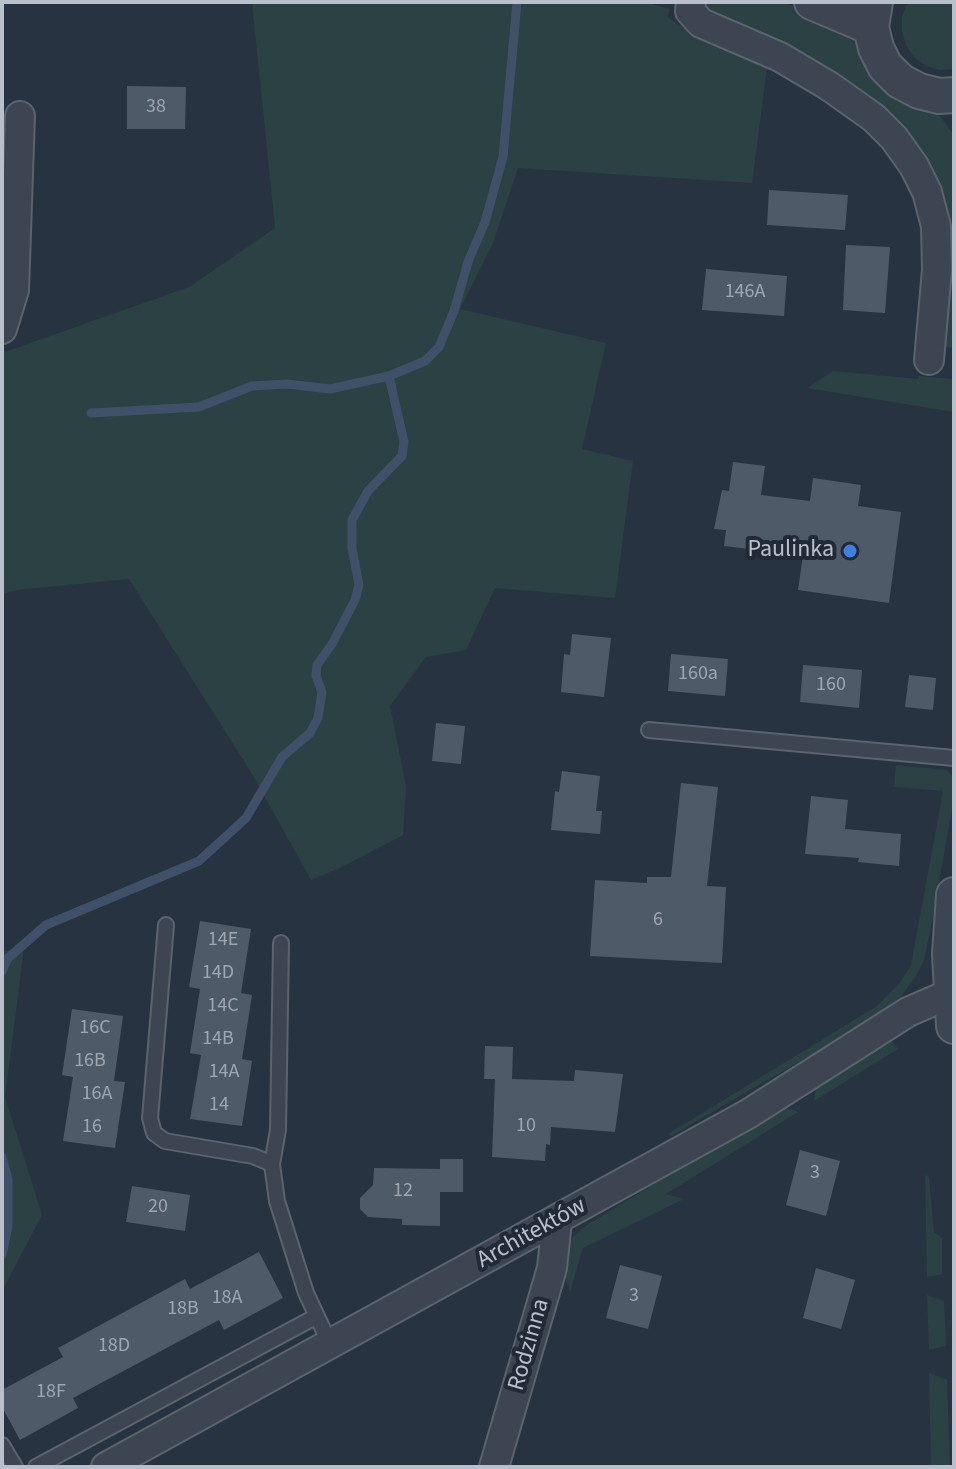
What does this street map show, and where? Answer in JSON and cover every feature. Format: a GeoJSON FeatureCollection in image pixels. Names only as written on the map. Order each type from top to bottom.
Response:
{"type":"FeatureCollection","features":[{"type":"Feature","properties":{"kind":"street"},"geometry":{"type":"LineString","coordinates":[[691,2],[690,11],[701,23],[780,57],[874,118],[894,138],[914,166],[927,192],[936,226],[937,270],[929,360]]}},
{"type":"Feature","properties":{"kind":"street"},"geometry":{"type":"LineString","coordinates":[[812,2],[873,14],[876,48],[885,66],[900,81],[949,103]]}},
{"type":"Feature","properties":{"kind":"street"},"geometry":{"type":"LineString","coordinates":[[2,329],[14,290],[20,116]]}},
{"type":"Feature","properties":{"kind":"street"},"geometry":{"type":"LineString","coordinates":[[953,1004],[951,931],[954,895]]}},
{"type":"Feature","properties":{"kind":"street","name":"Architektów"},"geometry":{"type":"LineString","coordinates":[[106,1467],[748,1114],[908,1012],[953,1004]]}},
{"type":"Feature","properties":{"kind":"street","name":"Rodzinna"},"geometry":{"type":"LineString","coordinates":[[494,1467],[552,1268],[557,1221]]}},
{"type":"Feature","properties":{"kind":"lane"},"geometry":{"type":"LineString","coordinates":[[649,730],[954,758]]}},
{"type":"Feature","properties":{"kind":"lane"},"geometry":{"type":"LineString","coordinates":[[166,925],[150,1118],[154,1133],[165,1141],[253,1156],[272,1164]]}},
{"type":"Feature","properties":{"kind":"lane"},"geometry":{"type":"LineString","coordinates":[[281,943],[278,1130],[272,1164],[277,1201],[306,1293],[330,1344]]}},
{"type":"Feature","properties":{"kind":"lane"},"geometry":{"type":"LineString","coordinates":[[36,1467],[317,1316]]}},
{"type":"Feature","properties":{"kind":"lane"},"geometry":{"type":"LineString","coordinates":[[2,1445],[15,1467]]}},
{"type":"Feature","properties":{"kind":"green space"},"geometry":{"type":"Polygon","coordinates":[[[252,2],[644,2],[670,9],[667,17],[684,28],[768,60],[752,183],[518,168],[493,243],[460,309],[606,343],[582,449],[633,461],[615,598],[495,588],[466,650],[426,657],[390,706],[406,786],[403,835],[311,880],[252,774],[129,579],[2,594],[2,353],[189,287],[275,228],[252,2]]]}},
{"type":"Feature","properties":{"kind":"green space"},"geometry":{"type":"Polygon","coordinates":[[[701,2],[782,2],[838,23],[851,30],[943,120],[954,135],[954,348],[943,346],[921,161],[708,15],[701,2]]]}},
{"type":"Feature","properties":{"kind":"green space"},"geometry":{"type":"Polygon","coordinates":[[[908,2],[954,2],[954,69],[940,70],[926,66],[914,57],[902,31],[902,16],[908,2]]]}},
{"type":"Feature","properties":{"kind":"green space"},"geometry":{"type":"Polygon","coordinates":[[[833,371],[954,379],[954,412],[807,388],[833,371]]]}},
{"type":"Feature","properties":{"kind":"green space"},"geometry":{"type":"Polygon","coordinates":[[[896,765],[946,770],[954,777],[954,797],[932,922],[924,960],[916,976],[900,998],[878,1016],[671,1136],[668,1134],[877,1006],[899,984],[911,965],[943,791],[894,787],[896,765]]]}},
{"type":"Feature","properties":{"kind":"green space"},"geometry":{"type":"Polygon","coordinates":[[[24,948],[5,1097],[42,1215],[2,1291],[2,951],[24,948]]]}},
{"type":"Feature","properties":{"kind":"green space"},"geometry":{"type":"Polygon","coordinates":[[[889,1038],[898,1049],[814,1101],[816,1086],[889,1038]]]}},
{"type":"Feature","properties":{"kind":"green space"},"geometry":{"type":"Polygon","coordinates":[[[787,1108],[798,1112],[666,1194],[684,1199],[583,1248],[570,1292],[563,1270],[566,1251],[573,1237],[587,1225],[772,1112],[787,1108]]]}},
{"type":"Feature","properties":{"kind":"green space"},"geometry":{"type":"Polygon","coordinates":[[[925,1175],[929,1177],[934,1232],[942,1238],[942,1274],[927,1277],[925,1175]]]}},
{"type":"Feature","properties":{"kind":"green space"},"geometry":{"type":"Polygon","coordinates":[[[927,1295],[944,1301],[946,1346],[929,1350],[927,1295]]]}},
{"type":"Feature","properties":{"kind":"green space"},"geometry":{"type":"Polygon","coordinates":[[[929,1373],[947,1380],[950,1467],[931,1467],[929,1373]]]}},
{"type":"Feature","properties":{"kind":"building"},"geometry":{"type":"Polygon","coordinates":[[[127,86],[186,87],[185,129],[127,129],[127,86]]]}},
{"type":"Feature","properties":{"kind":"building"},"geometry":{"type":"Polygon","coordinates":[[[769,190],[848,195],[845,230],[767,225],[769,190]]]}},
{"type":"Feature","properties":{"kind":"building"},"geometry":{"type":"Polygon","coordinates":[[[846,245],[890,247],[885,313],[843,310],[846,245]]]}},
{"type":"Feature","properties":{"kind":"building"},"geometry":{"type":"Polygon","coordinates":[[[706,269],[787,276],[784,316],[702,310],[706,269]]]}},
{"type":"Feature","properties":{"kind":"building","name":"Paulinka"},"geometry":{"type":"Polygon","coordinates":[[[733,462],[765,466],[761,495],[810,501],[813,478],[861,485],[858,506],[901,512],[889,603],[798,590],[803,555],[724,546],[726,530],[714,529],[722,490],[729,491],[733,462]]]}},
{"type":"Feature","properties":{"kind":"building"},"geometry":{"type":"Polygon","coordinates":[[[572,634],[611,638],[604,697],[561,692],[564,654],[570,655],[572,634]]]}},
{"type":"Feature","properties":{"kind":"building"},"geometry":{"type":"Polygon","coordinates":[[[671,654],[728,659],[725,696],[668,691],[671,654]]]}},
{"type":"Feature","properties":{"kind":"building"},"geometry":{"type":"Polygon","coordinates":[[[803,665],[862,670],[859,708],[800,702],[803,665]]]}},
{"type":"Feature","properties":{"kind":"building"},"geometry":{"type":"Polygon","coordinates":[[[909,675],[936,678],[933,710],[905,707],[909,675]]]}},
{"type":"Feature","properties":{"kind":"building"},"geometry":{"type":"Polygon","coordinates":[[[436,723],[465,726],[461,764],[432,761],[436,723]]]}},
{"type":"Feature","properties":{"kind":"building"},"geometry":{"type":"Polygon","coordinates":[[[562,771],[600,776],[596,811],[602,811],[600,834],[551,830],[555,791],[559,792],[562,771]]]}},
{"type":"Feature","properties":{"kind":"building"},"geometry":{"type":"Polygon","coordinates":[[[681,783],[718,787],[707,886],[726,887],[722,963],[590,956],[595,880],[647,883],[647,877],[671,877],[681,783]]]}},
{"type":"Feature","properties":{"kind":"building"},"geometry":{"type":"Polygon","coordinates":[[[811,796],[848,800],[845,829],[901,834],[899,866],[858,862],[859,858],[805,854],[811,796]]]}},
{"type":"Feature","properties":{"kind":"building"},"geometry":{"type":"Polygon","coordinates":[[[200,921],[251,929],[241,993],[252,995],[242,1059],[252,1061],[242,1126],[190,1119],[201,1055],[190,1053],[200,989],[189,987],[200,921]]]}},
{"type":"Feature","properties":{"kind":"building"},"geometry":{"type":"Polygon","coordinates":[[[72,1009],[123,1016],[114,1081],[125,1082],[115,1148],[63,1141],[73,1077],[62,1075],[72,1009]]]}},
{"type":"Feature","properties":{"kind":"building"},"geometry":{"type":"Polygon","coordinates":[[[485,1046],[513,1047],[512,1079],[574,1081],[575,1070],[623,1074],[615,1132],[551,1127],[545,1161],[492,1157],[495,1079],[484,1079],[485,1046]]]}},
{"type":"Feature","properties":{"kind":"building"},"geometry":{"type":"Polygon","coordinates":[[[800,1150],[840,1161],[826,1216],[786,1205],[800,1150]]]}},
{"type":"Feature","properties":{"kind":"building"},"geometry":{"type":"Polygon","coordinates":[[[440,1159],[463,1159],[463,1192],[440,1192],[440,1226],[402,1225],[402,1219],[368,1217],[360,1209],[360,1198],[373,1185],[374,1168],[440,1169],[440,1159]]]}},
{"type":"Feature","properties":{"kind":"building"},"geometry":{"type":"Polygon","coordinates":[[[132,1186],[190,1195],[185,1231],[126,1222],[132,1186]]]}},
{"type":"Feature","properties":{"kind":"building"},"geometry":{"type":"Polygon","coordinates":[[[259,1252],[283,1298],[224,1330],[219,1320],[73,1398],[78,1408],[20,1440],[2,1407],[2,1390],[63,1357],[58,1348],[185,1279],[190,1289],[259,1252]]]}},
{"type":"Feature","properties":{"kind":"building"},"geometry":{"type":"Polygon","coordinates":[[[620,1265],[662,1276],[648,1329],[606,1318],[620,1265]]]}},
{"type":"Feature","properties":{"kind":"building"},"geometry":{"type":"Polygon","coordinates":[[[816,1268],[855,1280],[841,1329],[803,1318],[816,1268]]]}},
{"type":"Feature","properties":{"kind":"waterway"},"geometry":{"type":"LineString","coordinates":[[2,971],[8,958],[46,925],[199,861],[246,818],[282,757],[310,733],[318,718],[322,692],[316,676],[317,665],[332,644],[355,600],[359,585],[352,548],[352,520],[368,491],[402,456],[404,442],[389,376],[425,361],[439,347],[485,222],[503,157],[517,2]]}},
{"type":"Feature","properties":{"kind":"waterway"},"geometry":{"type":"LineString","coordinates":[[91,413],[199,407],[252,386],[287,384],[330,389],[389,376]]}},
{"type":"Feature","properties":{"kind":"waterway"},"geometry":{"type":"LineString","coordinates":[[2,1157],[8,1179],[8,1226],[2,1255]]}},
{"type":"Feature","properties":{"kind":"place","name":"Paulinka"},"geometry":{"type":"Point","coordinates":[850,551]}}]}
